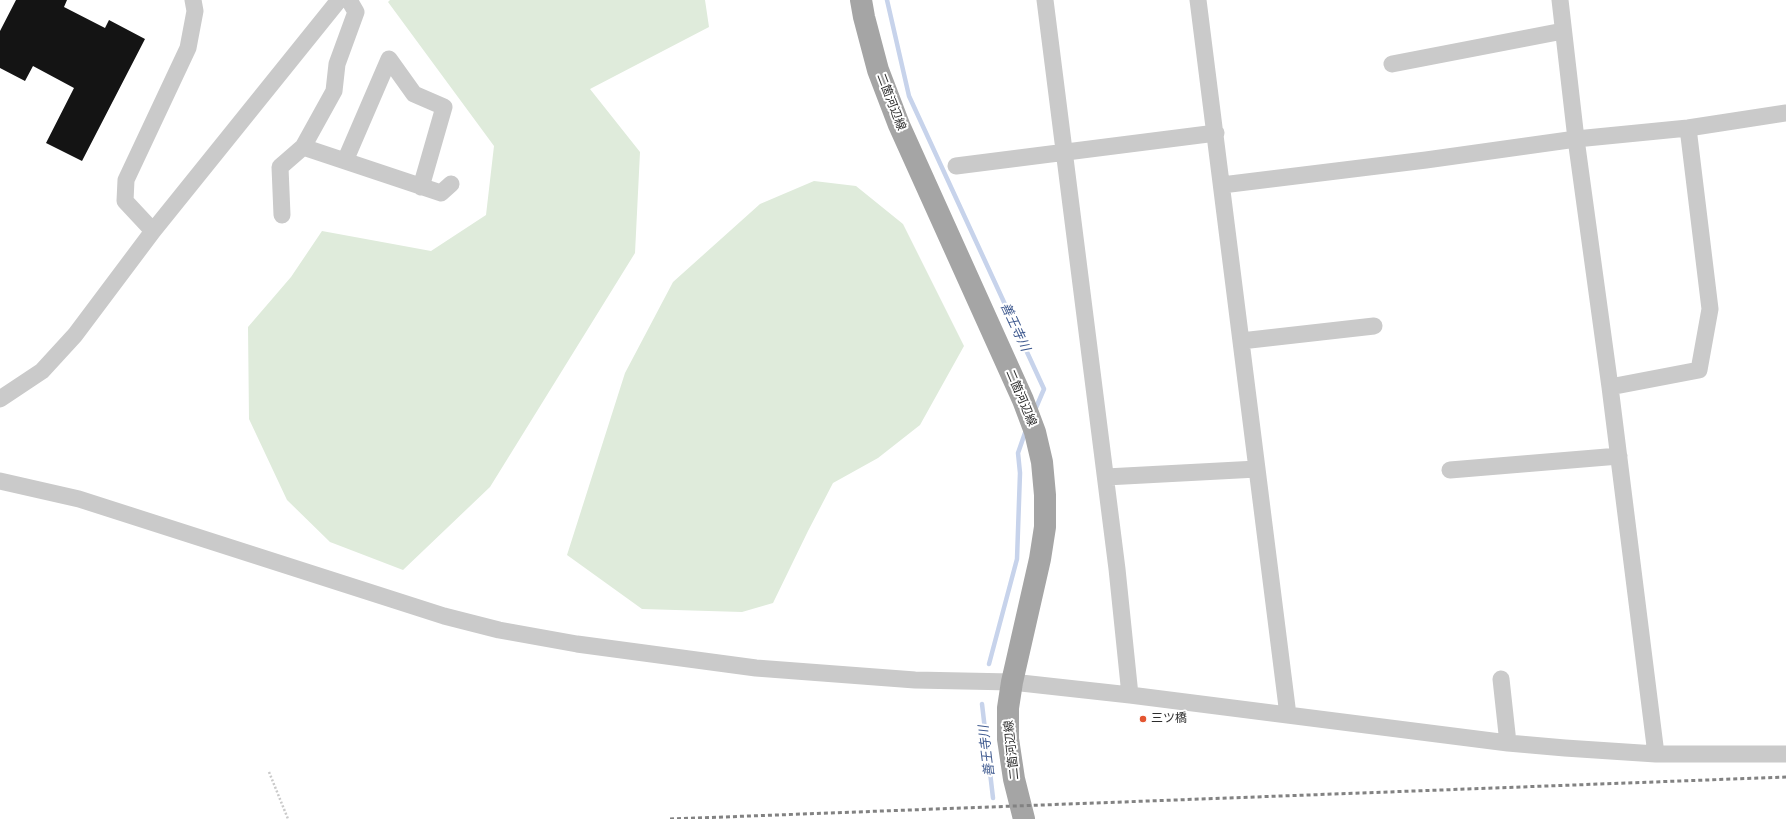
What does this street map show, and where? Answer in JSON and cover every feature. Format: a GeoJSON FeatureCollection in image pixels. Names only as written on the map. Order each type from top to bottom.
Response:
{"type":"FeatureCollection","features":[{"type":"Feature","properties":{"kind":"main road","name":"二箇河辺線"},"geometry":{"type":"LineString","coordinates":[[861,0],[878,70],[899,125],[1023,400],[1035,432],[1042,462],[1045,495],[1045,527],[1040,558],[1012,682],[1008,708],[1008,738],[1014,779],[1024,819]]}},
{"type":"Feature","properties":{"kind":"street"},"geometry":{"type":"LineString","coordinates":[[154,231],[125,201],[126,180],[188,48],[195,11],[193,0]]}},
{"type":"Feature","properties":{"kind":"street"},"geometry":{"type":"LineString","coordinates":[[0,399],[42,371],[75,335],[154,231],[339,0]]}},
{"type":"Feature","properties":{"kind":"street"},"geometry":{"type":"LineString","coordinates":[[282,215],[280,167],[303,148],[334,91],[338,64],[356,12],[349,0]]}},
{"type":"Feature","properties":{"kind":"street"},"geometry":{"type":"LineString","coordinates":[[1045,0],[1106,477],[1130,695]]}},
{"type":"Feature","properties":{"kind":"street"},"geometry":{"type":"LineString","coordinates":[[1198,0],[1216,133],[1288,715]]}},
{"type":"Feature","properties":{"kind":"street"},"geometry":{"type":"LineString","coordinates":[[1560,0],[1576,139],[1619,456],[1656,754]]}},
{"type":"Feature","properties":{"kind":"street"},"geometry":{"type":"LineString","coordinates":[[1392,64],[1564,31]]}},
{"type":"Feature","properties":{"kind":"street"},"geometry":{"type":"LineString","coordinates":[[345,161],[389,59],[414,94],[444,107],[421,187]]}},
{"type":"Feature","properties":{"kind":"street"},"geometry":{"type":"LineString","coordinates":[[1222,184],[1426,160],[1576,139],[1688,128],[1786,113]]}},
{"type":"Feature","properties":{"kind":"street"},"geometry":{"type":"LineString","coordinates":[[1610,387],[1699,370],[1710,309],[1688,128]]}},
{"type":"Feature","properties":{"kind":"street"},"geometry":{"type":"LineString","coordinates":[[956,166],[1216,133]]}},
{"type":"Feature","properties":{"kind":"street"},"geometry":{"type":"LineString","coordinates":[[303,148],[441,193],[451,184]]}},
{"type":"Feature","properties":{"kind":"street"},"geometry":{"type":"LineString","coordinates":[[1241,341],[1374,326]]}},
{"type":"Feature","properties":{"kind":"street"},"geometry":{"type":"LineString","coordinates":[[1450,470],[1619,456]]}},
{"type":"Feature","properties":{"kind":"street"},"geometry":{"type":"LineString","coordinates":[[1106,477],[1257,469]]}},
{"type":"Feature","properties":{"kind":"street"},"geometry":{"type":"LineString","coordinates":[[0,482],[79,499],[444,616],[499,630],[577,644],[756,668],[915,680],[1012,682],[1130,695],[1508,743],[1656,754],[1786,754]]}},
{"type":"Feature","properties":{"kind":"street"},"geometry":{"type":"LineString","coordinates":[[1501,679],[1508,743]]}},
{"type":"Feature","properties":{"kind":"path"},"geometry":{"type":"LineString","coordinates":[[269,772],[288,819]]}},
{"type":"Feature","properties":{"kind":"green space"},"geometry":{"type":"Polygon","coordinates":[[[390,0],[705,0],[709,27],[590,89],[640,152],[635,253],[490,487],[403,570],[330,542],[287,500],[249,419],[248,327],[291,277],[322,231],[431,251],[486,215],[494,146],[388,2],[390,0]]]}},
{"type":"Feature","properties":{"kind":"green space"},"geometry":{"type":"Polygon","coordinates":[[[814,181],[856,186],[903,224],[964,346],[920,425],[878,458],[833,483],[773,603],[742,612],[642,609],[567,555],[625,373],[673,282],[760,204],[814,181]]]}},
{"type":"Feature","properties":{"kind":"building"},"geometry":{"type":"Polygon","coordinates":[[[16,0],[67,0],[64,7],[105,28],[109,20],[145,39],[82,161],[46,143],[74,88],[33,66],[25,81],[0,68],[0,31],[16,0]]]}},
{"type":"Feature","properties":{"kind":"waterway","name":"善王寺川"},"geometry":{"type":"LineString","coordinates":[[887,0],[909,96],[1044,389],[1035,410]]}},
{"type":"Feature","properties":{"kind":"waterway","name":"善王寺川"},"geometry":{"type":"LineString","coordinates":[[989,664],[1017,559],[1020,473],[1018,453],[1026,430]]}},
{"type":"Feature","properties":{"kind":"waterway","name":"善王寺川"},"geometry":{"type":"LineString","coordinates":[[982,704],[993,798]]}},
{"type":"Feature","properties":{"kind":"railway"},"geometry":{"type":"LineString","coordinates":[[670,819],[1786,777]]}},
{"type":"Feature","properties":{"kind":"place","name":"三ツ橋"},"geometry":{"type":"Point","coordinates":[1143,719]}}]}
